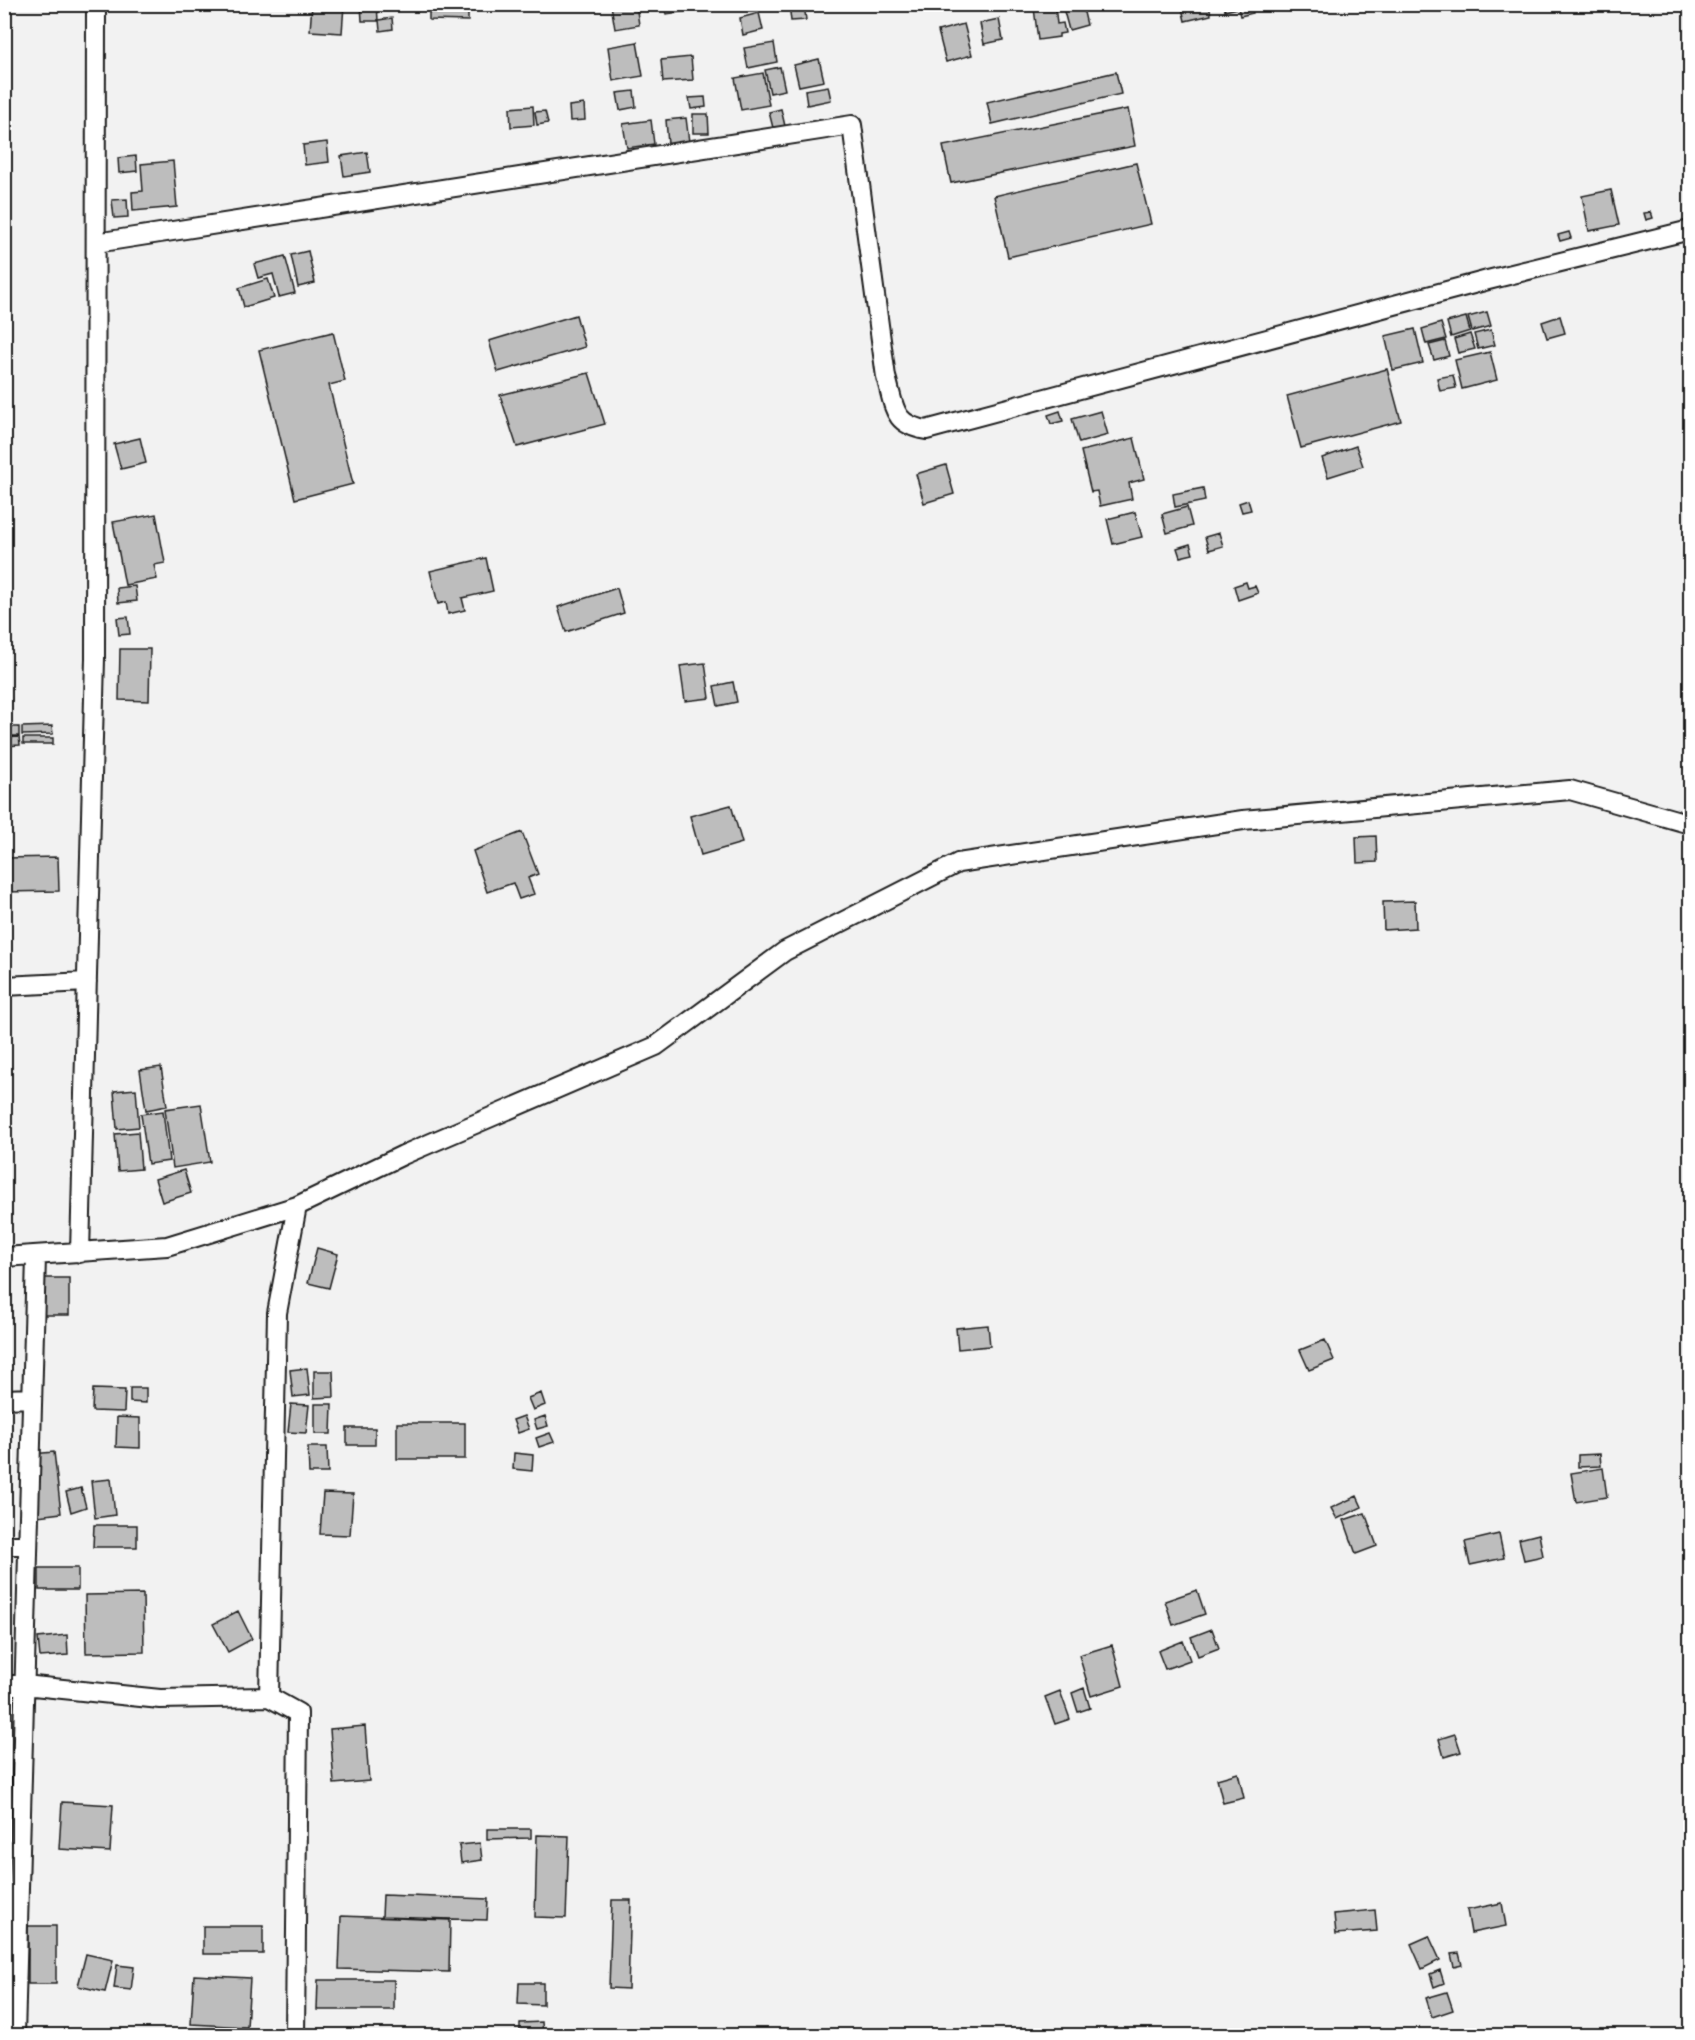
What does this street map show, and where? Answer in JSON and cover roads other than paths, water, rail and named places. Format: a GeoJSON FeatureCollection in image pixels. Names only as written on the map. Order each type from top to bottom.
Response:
{"type":"FeatureCollection","features":[{"type":"Feature","properties":{"kind":"street"},"geometry":{"type":"LineString","coordinates":[[80,1253],[95,658],[96,4]]}},
{"type":"Feature","properties":{"kind":"street"},"geometry":{"type":"LineString","coordinates":[[96,243],[852,125],[885,377],[898,417],[908,427],[926,430],[1488,280],[1690,230]]}},
{"type":"Feature","properties":{"kind":"street"},"geometry":{"type":"LineString","coordinates":[[4,1257],[36,1257],[167,1246],[297,1206],[402,1155],[656,1046],[784,951],[958,863],[1243,820],[1570,790],[1690,824]]}},
{"type":"Feature","properties":{"kind":"street"},"geometry":{"type":"LineString","coordinates":[[4,986],[87,982]]}},
{"type":"Feature","properties":{"kind":"street"},"geometry":{"type":"LineString","coordinates":[[269,1697],[277,1313],[297,1206]]}},
{"type":"Feature","properties":{"kind":"street"},"geometry":{"type":"LineString","coordinates":[[15,2036],[10,1975],[12,1841],[24,1685],[36,1257]]}},
{"type":"Feature","properties":{"kind":"street"},"geometry":{"type":"LineString","coordinates":[[4,1399],[32,1398]]}},
{"type":"Feature","properties":{"kind":"street"},"geometry":{"type":"LineString","coordinates":[[4,1545],[28,1545]]}},
{"type":"Feature","properties":{"kind":"street"},"geometry":{"type":"LineString","coordinates":[[4,1685],[160,1699],[269,1697],[298,1713],[295,2036]]}}]}
